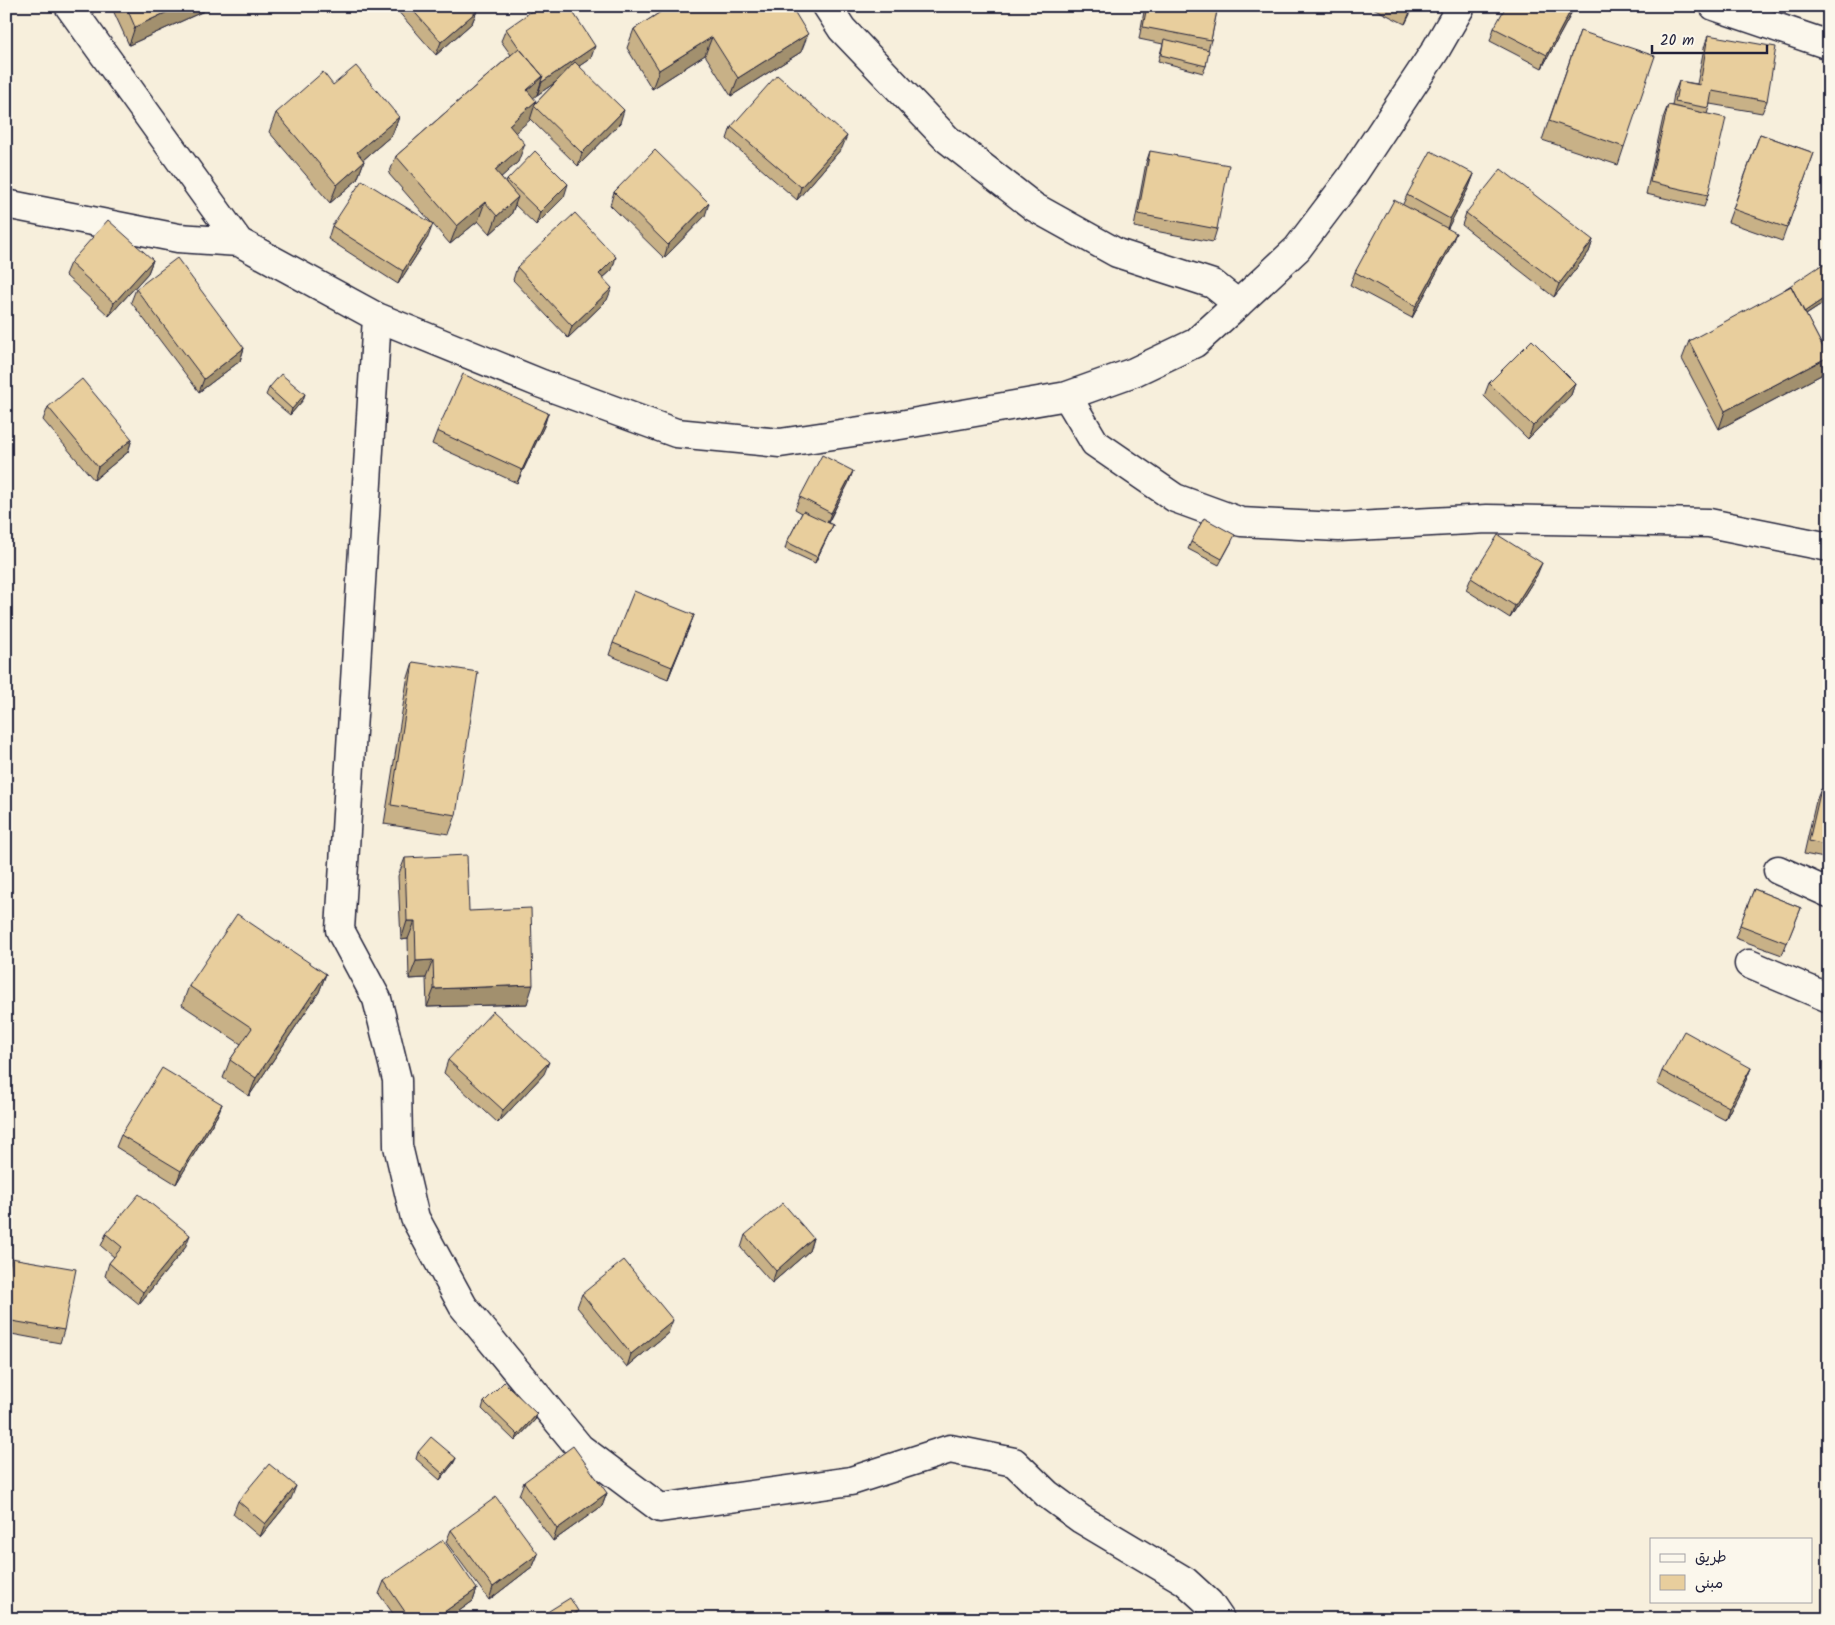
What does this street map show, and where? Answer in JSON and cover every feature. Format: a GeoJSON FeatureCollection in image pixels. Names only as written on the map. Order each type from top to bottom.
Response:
{"type":"FeatureCollection","features":[{"type":"Feature","properties":{"kind":"street"},"geometry":{"type":"LineString","coordinates":[[69,6],[239,242]]}},
{"type":"Feature","properties":{"kind":"street"},"geometry":{"type":"LineString","coordinates":[[827,6],[842,29],[947,139],[1034,207],[1117,253],[1213,284],[1238,304]]}},
{"type":"Feature","properties":{"kind":"street"},"geometry":{"type":"LineString","coordinates":[[6,204],[178,238],[239,242],[377,316],[542,384],[676,434],[780,443],[900,425],[1067,396],[1134,372],[1195,343],[1297,249],[1350,179],[1435,51],[1461,6]]}},
{"type":"Feature","properties":{"kind":"street"},"geometry":{"type":"LineString","coordinates":[[1714,6],[1829,45]]}},
{"type":"Feature","properties":{"kind":"street"},"geometry":{"type":"LineString","coordinates":[[377,316],[340,930],[377,999],[397,1080],[398,1146],[415,1218],[463,1306],[580,1448],[660,1508],[850,1481],[950,1449],[1014,1462],[1046,1494],[1081,1519],[1184,1581],[1209,1603],[1220,1619]]}},
{"type":"Feature","properties":{"kind":"street"},"geometry":{"type":"LineString","coordinates":[[1067,396],[1095,443],[1175,498],[1241,522],[1338,527],[1487,519],[1708,523],[1829,547]]}},
{"type":"Feature","properties":{"kind":"street"},"geometry":{"type":"LineString","coordinates":[[1778,870],[1829,893]]}},
{"type":"Feature","properties":{"kind":"street"},"geometry":{"type":"LineString","coordinates":[[1749,964],[1829,998]]}},
{"type":"Feature","properties":{"kind":"building"},"geometry":{"type":"Polygon","coordinates":[[[126,6],[180,6],[135,27],[126,6]]]}},
{"type":"Feature","properties":{"kind":"building"},"geometry":{"type":"Polygon","coordinates":[[[409,6],[473,6],[477,11],[441,42],[409,6]]]}},
{"type":"Feature","properties":{"kind":"building"},"geometry":{"type":"Polygon","coordinates":[[[539,6],[569,6],[595,46],[542,82],[543,76],[506,29],[539,6]]]}},
{"type":"Feature","properties":{"kind":"building"},"geometry":{"type":"Polygon","coordinates":[[[670,6],[791,6],[808,34],[738,78],[712,37],[659,70],[634,29],[670,6]]]}},
{"type":"Feature","properties":{"kind":"building"},"geometry":{"type":"Polygon","coordinates":[[[1147,6],[1218,6],[1211,40],[1143,27],[1147,6]]]}},
{"type":"Feature","properties":{"kind":"building"},"geometry":{"type":"Polygon","coordinates":[[[1399,6],[1412,6],[1410,12],[1399,6]]]}},
{"type":"Feature","properties":{"kind":"building"},"geometry":{"type":"Polygon","coordinates":[[[1506,6],[1573,6],[1547,55],[1494,28],[1506,6]]]}},
{"type":"Feature","properties":{"kind":"building"},"geometry":{"type":"Polygon","coordinates":[[[1580,31],[1655,56],[1624,147],[1549,121],[1580,31]]]}},
{"type":"Feature","properties":{"kind":"building"},"geometry":{"type":"Polygon","coordinates":[[[1708,35],[1776,47],[1767,101],[1712,91],[1709,108],[1675,102],[1679,81],[1700,85],[1708,35]]]}},
{"type":"Feature","properties":{"kind":"building"},"geometry":{"type":"Polygon","coordinates":[[[1164,39],[1209,50],[1206,66],[1161,55],[1164,39]]]}},
{"type":"Feature","properties":{"kind":"building"},"geometry":{"type":"Polygon","coordinates":[[[519,48],[543,76],[527,90],[536,101],[509,125],[525,144],[495,170],[518,197],[497,216],[485,202],[457,226],[396,156],[519,48]]]}},
{"type":"Feature","properties":{"kind":"building"},"geometry":{"type":"Polygon","coordinates":[[[575,62],[624,110],[582,153],[534,106],[575,62]]]}},
{"type":"Feature","properties":{"kind":"building"},"geometry":{"type":"Polygon","coordinates":[[[356,66],[399,117],[357,152],[364,161],[337,185],[276,113],[323,72],[333,85],[356,66]]]}},
{"type":"Feature","properties":{"kind":"building"},"geometry":{"type":"Polygon","coordinates":[[[777,75],[847,136],[801,187],[731,127],[777,75]]]}},
{"type":"Feature","properties":{"kind":"building"},"geometry":{"type":"Polygon","coordinates":[[[1668,105],[1726,118],[1708,195],[1650,182],[1668,105]]]}},
{"type":"Feature","properties":{"kind":"building"},"geometry":{"type":"Polygon","coordinates":[[[1760,134],[1814,153],[1787,228],[1733,209],[1760,134]]]}},
{"type":"Feature","properties":{"kind":"building"},"geometry":{"type":"Polygon","coordinates":[[[655,150],[709,203],[668,245],[614,192],[655,150]]]}},
{"type":"Feature","properties":{"kind":"building"},"geometry":{"type":"Polygon","coordinates":[[[535,151],[568,184],[540,212],[507,180],[535,151]]]}},
{"type":"Feature","properties":{"kind":"building"},"geometry":{"type":"Polygon","coordinates":[[[1150,151],[1229,165],[1217,229],[1138,214],[1150,151]]]}},
{"type":"Feature","properties":{"kind":"building"},"geometry":{"type":"Polygon","coordinates":[[[1431,151],[1474,174],[1450,219],[1407,195],[1431,151]]]}},
{"type":"Feature","properties":{"kind":"building"},"geometry":{"type":"Polygon","coordinates":[[[1501,169],[1593,240],[1559,284],[1466,213],[1501,169]]]}},
{"type":"Feature","properties":{"kind":"building"},"geometry":{"type":"Polygon","coordinates":[[[362,180],[433,224],[403,271],[332,226],[362,180]]]}},
{"type":"Feature","properties":{"kind":"building"},"geometry":{"type":"Polygon","coordinates":[[[1394,200],[1456,233],[1416,306],[1355,272],[1394,200]]]}},
{"type":"Feature","properties":{"kind":"building"},"geometry":{"type":"Polygon","coordinates":[[[575,213],[616,257],[599,274],[612,288],[572,326],[517,267],[575,213]]]}},
{"type":"Feature","properties":{"kind":"building"},"geometry":{"type":"Polygon","coordinates":[[[108,220],[153,260],[114,303],[70,263],[108,220]]]}},
{"type":"Feature","properties":{"kind":"building"},"geometry":{"type":"Polygon","coordinates":[[[177,258],[244,348],[204,379],[136,289],[177,258]]]}},
{"type":"Feature","properties":{"kind":"building"},"geometry":{"type":"Polygon","coordinates":[[[1823,264],[1829,274],[1829,295],[1804,312],[1791,286],[1785,289],[1823,264]]]}},
{"type":"Feature","properties":{"kind":"building"},"geometry":{"type":"Polygon","coordinates":[[[1791,286],[1828,357],[1725,411],[1689,341],[1791,286]]]}},
{"type":"Feature","properties":{"kind":"building"},"geometry":{"type":"Polygon","coordinates":[[[1532,340],[1575,383],[1533,426],[1489,383],[1532,340]]]}},
{"type":"Feature","properties":{"kind":"building"},"geometry":{"type":"Polygon","coordinates":[[[281,374],[305,394],[292,409],[269,388],[281,374]]]}},
{"type":"Feature","properties":{"kind":"building"},"geometry":{"type":"Polygon","coordinates":[[[463,374],[548,413],[522,470],[437,431],[463,374]]]}},
{"type":"Feature","properties":{"kind":"building"},"geometry":{"type":"Polygon","coordinates":[[[82,379],[132,439],[98,467],[48,407],[82,379]]]}},
{"type":"Feature","properties":{"kind":"building"},"geometry":{"type":"Polygon","coordinates":[[[822,455],[853,471],[831,513],[800,497],[822,455]]]}},
{"type":"Feature","properties":{"kind":"building"},"geometry":{"type":"Polygon","coordinates":[[[803,511],[833,525],[817,557],[787,542],[803,511]]]}},
{"type":"Feature","properties":{"kind":"building"},"geometry":{"type":"Polygon","coordinates":[[[1204,518],[1235,535],[1222,559],[1191,542],[1204,518]]]}},
{"type":"Feature","properties":{"kind":"building"},"geometry":{"type":"Polygon","coordinates":[[[1498,535],[1542,563],[1515,606],[1471,578],[1498,535]]]}},
{"type":"Feature","properties":{"kind":"building"},"geometry":{"type":"Polygon","coordinates":[[[634,591],[694,615],[672,667],[613,643],[634,591]]]}},
{"type":"Feature","properties":{"kind":"building"},"geometry":{"type":"Polygon","coordinates":[[[413,662],[478,672],[456,815],[391,805],[413,662]]]}},
{"type":"Feature","properties":{"kind":"building"},"geometry":{"type":"Polygon","coordinates":[[[1821,789],[1829,791],[1829,846],[1809,841],[1821,789]]]}},
{"type":"Feature","properties":{"kind":"building"},"geometry":{"type":"Polygon","coordinates":[[[467,855],[469,911],[531,908],[533,985],[434,989],[433,960],[416,961],[415,921],[407,921],[405,858],[467,855]]]}},
{"type":"Feature","properties":{"kind":"building"},"geometry":{"type":"Polygon","coordinates":[[[1754,889],[1801,908],[1787,943],[1740,925],[1754,889]]]}},
{"type":"Feature","properties":{"kind":"building"},"geometry":{"type":"Polygon","coordinates":[[[237,914],[326,974],[256,1078],[230,1060],[252,1028],[189,986],[237,914]]]}},
{"type":"Feature","properties":{"kind":"building"},"geometry":{"type":"Polygon","coordinates":[[[493,1011],[549,1062],[503,1110],[448,1060],[493,1011]]]}},
{"type":"Feature","properties":{"kind":"building"},"geometry":{"type":"Polygon","coordinates":[[[1684,1031],[1751,1068],[1729,1107],[1662,1071],[1684,1031]]]}},
{"type":"Feature","properties":{"kind":"building"},"geometry":{"type":"Polygon","coordinates":[[[162,1068],[222,1104],[181,1171],[121,1135],[162,1068]]]}},
{"type":"Feature","properties":{"kind":"building"},"geometry":{"type":"Polygon","coordinates":[[[139,1194],[190,1235],[143,1292],[109,1263],[122,1247],[106,1234],[139,1194]]]}},
{"type":"Feature","properties":{"kind":"building"},"geometry":{"type":"Polygon","coordinates":[[[783,1203],[813,1238],[776,1271],[745,1235],[783,1203]]]}},
{"type":"Feature","properties":{"kind":"building"},"geometry":{"type":"Polygon","coordinates":[[[11,1258],[76,1269],[64,1330],[6,1320],[6,1288],[11,1258]]]}},
{"type":"Feature","properties":{"kind":"building"},"geometry":{"type":"Polygon","coordinates":[[[624,1260],[673,1320],[631,1354],[582,1294],[624,1260]]]}},
{"type":"Feature","properties":{"kind":"building"},"geometry":{"type":"Polygon","coordinates":[[[504,1382],[537,1414],[518,1435],[484,1402],[504,1382]]]}},
{"type":"Feature","properties":{"kind":"building"},"geometry":{"type":"Polygon","coordinates":[[[431,1437],[456,1458],[443,1474],[418,1452],[431,1437]]]}},
{"type":"Feature","properties":{"kind":"building"},"geometry":{"type":"Polygon","coordinates":[[[573,1446],[607,1493],[557,1529],[524,1482],[573,1446]]]}},
{"type":"Feature","properties":{"kind":"building"},"geometry":{"type":"Polygon","coordinates":[[[269,1464],[296,1486],[265,1524],[238,1501],[269,1464]]]}},
{"type":"Feature","properties":{"kind":"building"},"geometry":{"type":"Polygon","coordinates":[[[496,1497],[538,1554],[493,1587],[451,1530],[496,1497]]]}},
{"type":"Feature","properties":{"kind":"building"},"geometry":{"type":"Polygon","coordinates":[[[443,1540],[477,1589],[434,1619],[410,1619],[384,1581],[443,1540]]]}},
{"type":"Feature","properties":{"kind":"building"},"geometry":{"type":"Polygon","coordinates":[[[570,1598],[578,1611],[566,1619],[536,1619],[570,1598]]]}}]}
